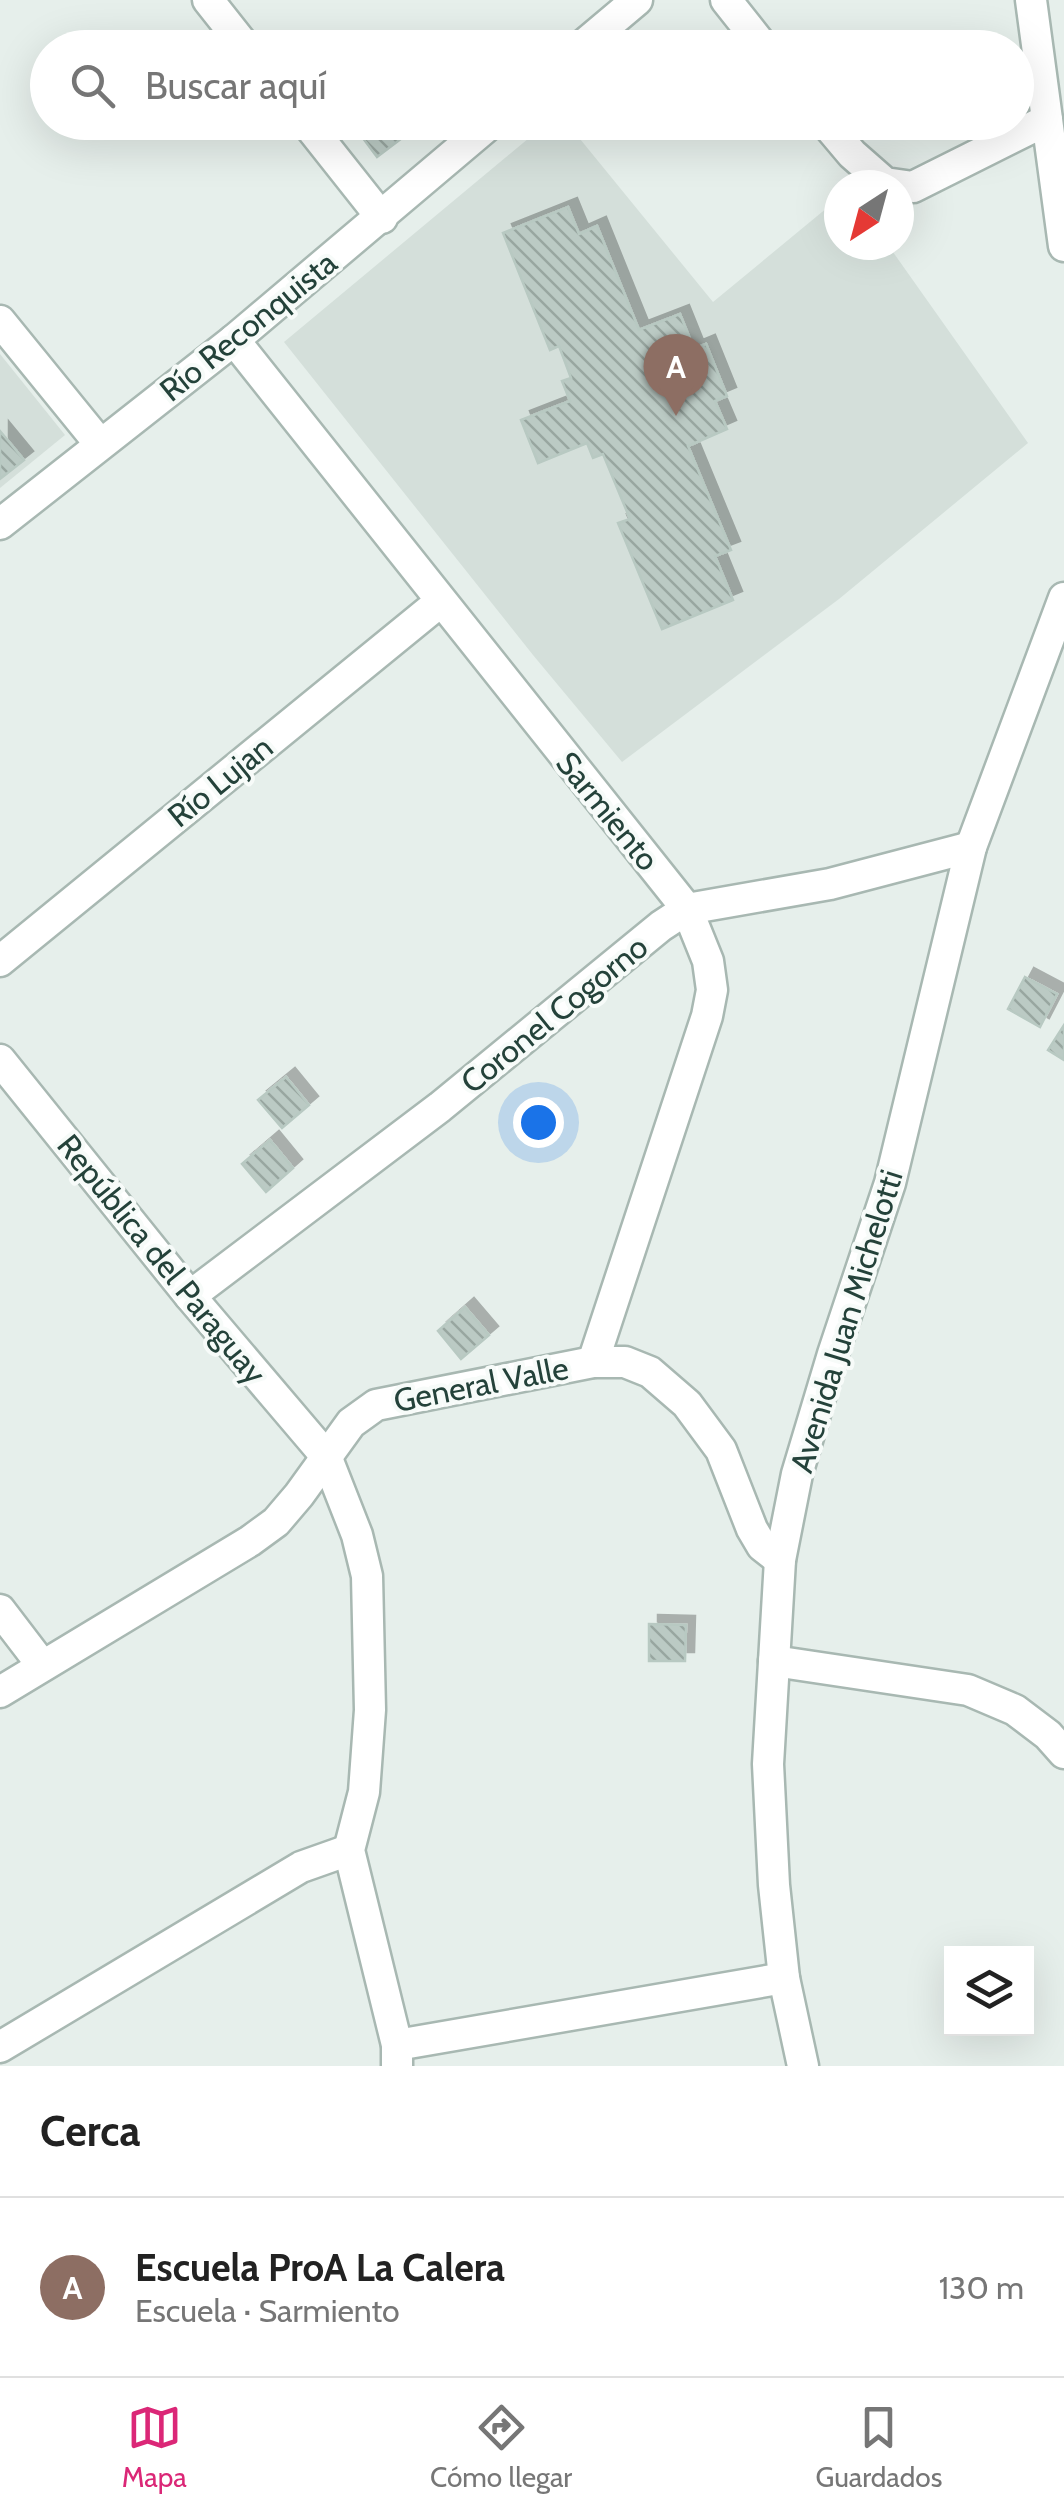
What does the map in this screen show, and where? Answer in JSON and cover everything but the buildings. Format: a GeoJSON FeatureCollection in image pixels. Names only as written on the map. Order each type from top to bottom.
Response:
{"type":"FeatureCollection","features":[{"type":"Feature","properties":{"kind":"street"},"geometry":{"type":"LineString","coordinates":[[208,0],[232,30]]}},
{"type":"Feature","properties":{"kind":"street"},"geometry":{"type":"LineString","coordinates":[[726,0],[750,30]]}},
{"type":"Feature","properties":{"kind":"street"},"geometry":{"type":"LineString","coordinates":[[1031,0],[1064,246]]}},
{"type":"Feature","properties":{"kind":"street"},"geometry":{"type":"LineString","coordinates":[[600,30],[632,2]]}},
{"type":"Feature","properties":{"kind":"street"},"geometry":{"type":"LineString","coordinates":[[1034,126],[1047,120]]}},
{"type":"Feature","properties":{"kind":"street"},"geometry":{"type":"LineString","coordinates":[[320,140],[382,218]]}},
{"type":"Feature","properties":{"kind":"street","name":"Río Reconquista"},"geometry":{"type":"LineString","coordinates":[[0,524],[234,340],[471,140]]}},
{"type":"Feature","properties":{"kind":"street"},"geometry":{"type":"LineString","coordinates":[[840,140],[885,183],[913,186],[1006,140]]}},
{"type":"Feature","properties":{"kind":"street"},"geometry":{"type":"LineString","coordinates":[[0,321],[100,444]]}},
{"type":"Feature","properties":{"kind":"street","name":"Sarmiento"},"geometry":{"type":"LineString","coordinates":[[234,340],[687,909],[708,961],[712,990],[707,1016],[593,1362]]}},
{"type":"Feature","properties":{"kind":"street","name":"Avenida Juan Michelotti"},"geometry":{"type":"LineString","coordinates":[[802,2066],[784,1978],[774,1885],[768,1764],[780,1560],[797,1474],[890,1184],[971,847],[1064,598]]}},
{"type":"Feature","properties":{"kind":"street","name":"Río Lujan"},"geometry":{"type":"LineString","coordinates":[[0,960],[440,602]]}},
{"type":"Feature","properties":{"kind":"street","name":"Coronel Cogorno"},"geometry":{"type":"LineString","coordinates":[[190,1296],[440,1106],[687,909],[830,884],[971,847]]}},
{"type":"Feature","properties":{"kind":"street","name":"República del Paraguay"},"geometry":{"type":"LineString","coordinates":[[0,1060],[190,1296],[326,1456],[357,1535],[367,1576],[370,1710],[364,1792],[349,1850]]}},
{"type":"Feature","properties":{"kind":"street","name":"General Valle"},"geometry":{"type":"LineString","coordinates":[[0,1692],[276,1522],[300,1495],[350,1423],[376,1405],[593,1362],[625,1362],[650,1372],[686,1404],[721,1450],[762,1546],[780,1560]]}},
{"type":"Feature","properties":{"kind":"street"},"geometry":{"type":"LineString","coordinates":[[0,1610],[42,1665]]}},
{"type":"Feature","properties":{"kind":"street"},"geometry":{"type":"LineString","coordinates":[[774,1661],[968,1690],[1015,1710],[1064,1753]]}},
{"type":"Feature","properties":{"kind":"street"},"geometry":{"type":"LineString","coordinates":[[0,2048],[301,1867],[349,1850],[397,2055],[784,1978]]}},
{"type":"Feature","properties":{"kind":"shaded area"},"geometry":{"type":"Polygon","coordinates":[[[527,140],[581,140],[713,302],[824,210],[824,260],[899,260],[1028,443],[839,599],[622,762],[284,342],[527,140]]]}},
{"type":"Feature","properties":{"kind":"shaded area"},"geometry":{"type":"Polygon","coordinates":[[[0,354],[65,435],[0,488],[0,354]]]}},
{"type":"Feature","properties":{"kind":"place","name":"Escuela ProA La Calera"},"geometry":{"type":"Point","coordinates":[676,416]}}]}
